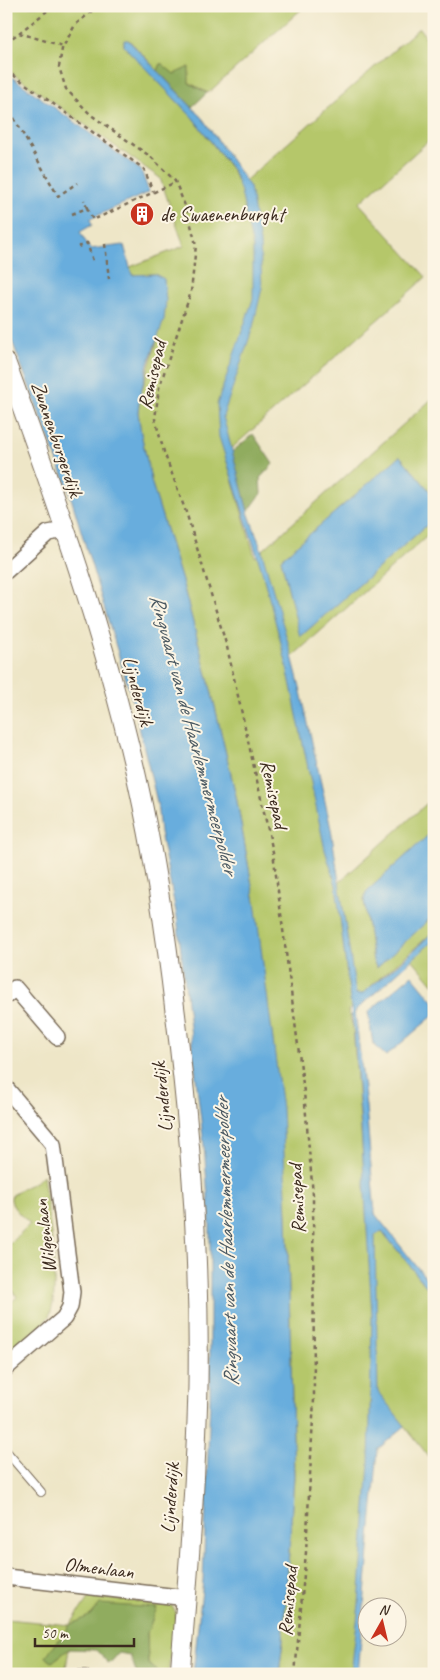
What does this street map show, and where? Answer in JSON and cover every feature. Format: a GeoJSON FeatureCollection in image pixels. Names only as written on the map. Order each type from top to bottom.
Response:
{"type":"FeatureCollection","features":[{"type":"Feature","properties":{"kind":"street","name":"Zwanenburgerdijk"},"geometry":{"type":"LineString","coordinates":[[6,363],[65,530]]}},
{"type":"Feature","properties":{"kind":"street"},"geometry":{"type":"LineString","coordinates":[[6,571],[48,533],[65,530]]}},
{"type":"Feature","properties":{"kind":"street","name":"Lijnderdijk"},"geometry":{"type":"LineString","coordinates":[[65,530],[122,716],[137,780],[162,912],[182,1061],[198,1283],[198,1384],[187,1598],[180,1674]]}},
{"type":"Feature","properties":{"kind":"street"},"geometry":{"type":"LineString","coordinates":[[6,996],[15,988],[57,1037]]}},
{"type":"Feature","properties":{"kind":"street","name":"Wilgenlaan"},"geometry":{"type":"LineString","coordinates":[[6,1088],[54,1144],[72,1292],[70,1307],[64,1318],[6,1368]]}},
{"type":"Feature","properties":{"kind":"street","name":"Olmenlaan"},"geometry":{"type":"LineString","coordinates":[[6,1577],[187,1598]]}},
{"type":"Feature","properties":{"kind":"lane"},"geometry":{"type":"LineString","coordinates":[[6,1451],[41,1492]]}},
{"type":"Feature","properties":{"kind":"lane"},"geometry":{"type":"LineString","coordinates":[[79,1674],[85,1674]]}},
{"type":"Feature","properties":{"kind":"path","name":"Remisepad"},"geometry":{"type":"LineString","coordinates":[[98,6],[75,25],[63,46],[59,67],[66,89],[91,115],[151,157],[176,182],[188,212],[196,245],[191,292],[159,388],[155,419],[164,452],[187,515],[227,647],[273,852],[304,1092],[312,1195],[314,1399],[306,1552],[295,1674]]}},
{"type":"Feature","properties":{"kind":"path"},"geometry":{"type":"LineString","coordinates":[[6,42],[47,11]]}},
{"type":"Feature","properties":{"kind":"path"},"geometry":{"type":"LineString","coordinates":[[19,33],[63,46]]}},
{"type":"Feature","properties":{"kind":"path"},"geometry":{"type":"LineString","coordinates":[[6,73],[9,72],[144,169],[153,191]]}},
{"type":"Feature","properties":{"kind":"path"},"geometry":{"type":"LineString","coordinates":[[6,104],[58,196],[77,183]]}},
{"type":"Feature","properties":{"kind":"path"},"geometry":{"type":"LineString","coordinates":[[84,200],[93,220],[176,182]]}},
{"type":"Feature","properties":{"kind":"path"},"geometry":{"type":"LineString","coordinates":[[72,214],[87,208]]}},
{"type":"Feature","properties":{"kind":"path"},"geometry":{"type":"LineString","coordinates":[[78,248],[87,244],[94,264]]}},
{"type":"Feature","properties":{"kind":"path"},"geometry":{"type":"LineString","coordinates":[[104,244],[109,279]]}},
{"type":"Feature","properties":{"kind":"green space"},"geometry":{"type":"Polygon","coordinates":[[[6,6],[305,6],[208,93],[174,74],[161,64],[158,71],[129,40],[124,41],[124,46],[193,118],[232,170],[239,186],[419,28],[434,48],[434,136],[359,203],[426,277],[225,454],[255,557],[434,397],[434,496],[400,456],[281,559],[301,636],[434,519],[434,530],[286,662],[336,885],[434,797],[434,830],[366,892],[364,900],[373,961],[376,967],[434,915],[434,931],[378,980],[348,1011],[353,1027],[364,1170],[375,1235],[382,1231],[434,1296],[434,1463],[373,1387],[373,1445],[360,1598],[358,1598],[354,1674],[279,1674],[294,1476],[287,1216],[255,902],[236,796],[211,690],[182,581],[152,484],[138,412],[140,396],[157,341],[155,274],[132,275],[130,267],[184,246],[160,178],[6,69],[6,6]]]}},
{"type":"Feature","properties":{"kind":"green space"},"geometry":{"type":"Polygon","coordinates":[[[161,63],[174,74],[189,67],[189,83],[207,93],[192,107],[158,71],[161,63]]]}},
{"type":"Feature","properties":{"kind":"green space"},"geometry":{"type":"Polygon","coordinates":[[[253,434],[273,464],[260,478],[261,494],[248,512],[232,452],[253,434]]]}},
{"type":"Feature","properties":{"kind":"green space"},"geometry":{"type":"Polygon","coordinates":[[[434,940],[434,985],[412,959],[434,940]]]}},
{"type":"Feature","properties":{"kind":"green space"},"geometry":{"type":"Polygon","coordinates":[[[43,1175],[54,1269],[53,1305],[49,1316],[41,1327],[8,1356],[6,1354],[6,1307],[17,1297],[7,1281],[14,1274],[6,1265],[6,1247],[30,1224],[15,1209],[11,1197],[18,1190],[36,1182],[43,1175]]]}},
{"type":"Feature","properties":{"kind":"green space"},"geometry":{"type":"Polygon","coordinates":[[[89,1597],[171,1605],[176,1613],[168,1674],[162,1674],[148,1665],[147,1633],[92,1615],[70,1626],[46,1657],[52,1662],[69,1649],[65,1674],[6,1674],[6,1619],[70,1625],[89,1597]]]}},
{"type":"Feature","properties":{"kind":"green space"},"geometry":{"type":"Polygon","coordinates":[[[100,1604],[157,1608],[147,1633],[148,1664],[162,1674],[137,1674],[130,1655],[119,1653],[109,1664],[96,1650],[69,1649],[52,1662],[46,1657],[70,1625],[91,1615],[100,1604]]]}},
{"type":"Feature","properties":{"kind":"water"},"geometry":{"type":"Polygon","coordinates":[[[124,40],[128,40],[203,119],[250,187],[260,242],[262,288],[253,327],[223,416],[248,512],[260,545],[300,687],[331,829],[356,994],[362,994],[409,955],[434,931],[434,940],[355,1011],[366,1106],[375,1214],[434,1288],[434,1296],[382,1231],[375,1235],[378,1392],[405,1426],[378,1449],[365,1598],[359,1598],[369,1463],[372,1316],[354,1033],[336,885],[325,850],[286,662],[261,568],[219,437],[217,404],[253,299],[253,248],[241,192],[234,172],[193,118],[124,46],[124,40]]]}},
{"type":"Feature","properties":{"kind":"water","name":"Ringvaart van de Haarlemmermeerpolder"},"geometry":{"type":"Polygon","coordinates":[[[6,76],[12,77],[141,170],[149,192],[90,219],[92,225],[80,232],[90,249],[124,245],[132,275],[155,274],[164,279],[166,301],[164,320],[148,364],[138,412],[152,484],[182,581],[211,690],[236,796],[255,902],[282,1109],[287,1216],[294,1476],[279,1674],[193,1674],[203,1580],[210,1400],[210,1223],[204,1146],[177,917],[160,832],[157,802],[134,706],[69,491],[6,325],[6,76]]]}},
{"type":"Feature","properties":{"kind":"water"},"geometry":{"type":"Polygon","coordinates":[[[400,456],[434,496],[434,519],[300,637],[281,559],[400,456]]]}},
{"type":"Feature","properties":{"kind":"water"},"geometry":{"type":"Polygon","coordinates":[[[434,830],[434,915],[377,968],[373,961],[364,900],[366,892],[434,830]]]}},
{"type":"Feature","properties":{"kind":"water"},"geometry":{"type":"Polygon","coordinates":[[[412,975],[434,1002],[434,1015],[386,1056],[373,1044],[368,1012],[412,975]]]}},
{"type":"Feature","properties":{"kind":"water"},"geometry":{"type":"Polygon","coordinates":[[[358,1613],[358,1648],[360,1648],[358,1674],[351,1674],[358,1613]]]}},
{"type":"Feature","properties":{"kind":"place","name":"de Swaenenburght"},"geometry":{"type":"Point","coordinates":[142,214]}}]}
